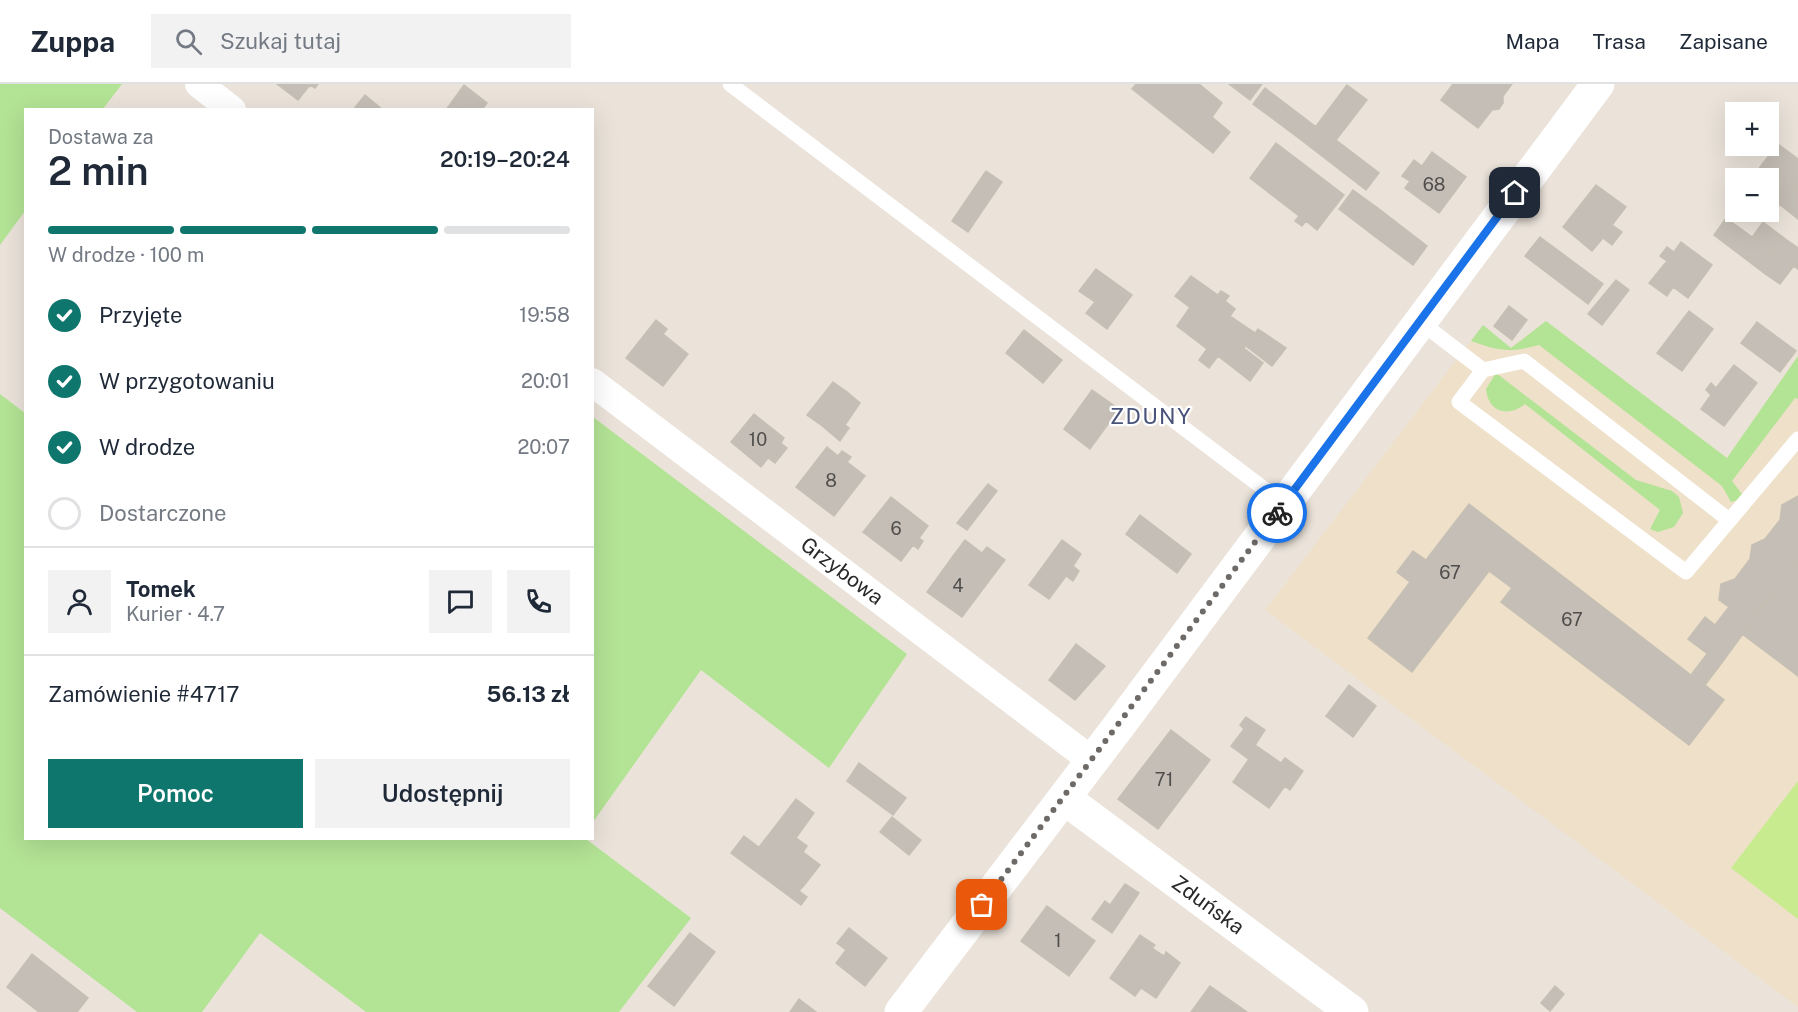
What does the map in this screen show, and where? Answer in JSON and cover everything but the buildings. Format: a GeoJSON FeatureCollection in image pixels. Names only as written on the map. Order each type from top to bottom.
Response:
{"type":"FeatureCollection","features":[{"type":"Feature","properties":{"kind":"street"},"geometry":{"type":"LineString","coordinates":[[199,84],[229,108]]}},
{"type":"Feature","properties":{"kind":"street"},"geometry":{"type":"LineString","coordinates":[[901,1012],[1064,798],[1598,84]]}},
{"type":"Feature","properties":{"kind":"street","name":"Grzybowa"},"geometry":{"type":"LineString","coordinates":[[594,384],[1091,760]]}},
{"type":"Feature","properties":{"kind":"street","name":"Zduńska"},"geometry":{"type":"LineString","coordinates":[[1064,798],[1352,1012]]}},
{"type":"Feature","properties":{"kind":"lane"},"geometry":{"type":"LineString","coordinates":[[730,84],[1284,504]]}},
{"type":"Feature","properties":{"kind":"lane"},"geometry":{"type":"LineString","coordinates":[[1419,321],[1484,370]]}},
{"type":"Feature","properties":{"kind":"lane"},"geometry":{"type":"LineString","coordinates":[[1729,520],[1524,361],[1484,370],[1460,402],[1686,573],[1798,439]]}},
{"type":"Feature","properties":{"kind":"shaded area"},"geometry":{"type":"Polygon","coordinates":[[[1546,321],[1727,458],[1798,356],[1798,1007],[1265,610],[1483,325],[1510,348],[1546,321]]]}},
{"type":"Feature","properties":{"kind":"green space"},"geometry":{"type":"Polygon","coordinates":[[[0,84],[122,84],[104,108],[24,108],[24,212],[0,245],[0,84]]]}},
{"type":"Feature","properties":{"kind":"green space"},"geometry":{"type":"Polygon","coordinates":[[[1546,321],[1727,458],[1798,356],[1798,399],[1795,398],[1732,481],[1745,498],[1731,502],[1722,486],[1539,345],[1505,350],[1471,341],[1483,325],[1511,348],[1546,321]]]}},
{"type":"Feature","properties":{"kind":"green space"},"geometry":{"type":"Polygon","coordinates":[[[1496,373],[1636,480],[1672,491],[1679,497],[1683,513],[1674,527],[1658,532],[1650,529],[1660,510],[1525,404],[1512,411],[1495,408],[1486,389],[1496,373]]]}},
{"type":"Feature","properties":{"kind":"green space"},"geometry":{"type":"Polygon","coordinates":[[[0,394],[24,412],[24,840],[587,840],[691,918],[619,1012],[366,1012],[260,933],[202,1012],[137,1012],[0,908],[0,394]]]}},
{"type":"Feature","properties":{"kind":"green space"},"geometry":{"type":"Polygon","coordinates":[[[594,418],[907,654],[829,768],[701,670],[594,821],[594,418]]]}},
{"type":"Feature","properties":{"kind":"green space"},"geometry":{"type":"Polygon","coordinates":[[[1798,781],[1798,919],[1731,868],[1798,781]]]}},
{"type":"Feature","properties":{"kind":"way so far"},"geometry":{"type":"LineString","coordinates":[[982,905],[1277,513]]}},
{"type":"Feature","properties":{"kind":"district","name":"ZDUNY"},"geometry":{"type":"Point","coordinates":[1151,416]}},
{"type":"Feature","properties":{"kind":"route"},"geometry":{"type":"LineString","coordinates":[[1277,513],[1515,193]]}}]}
